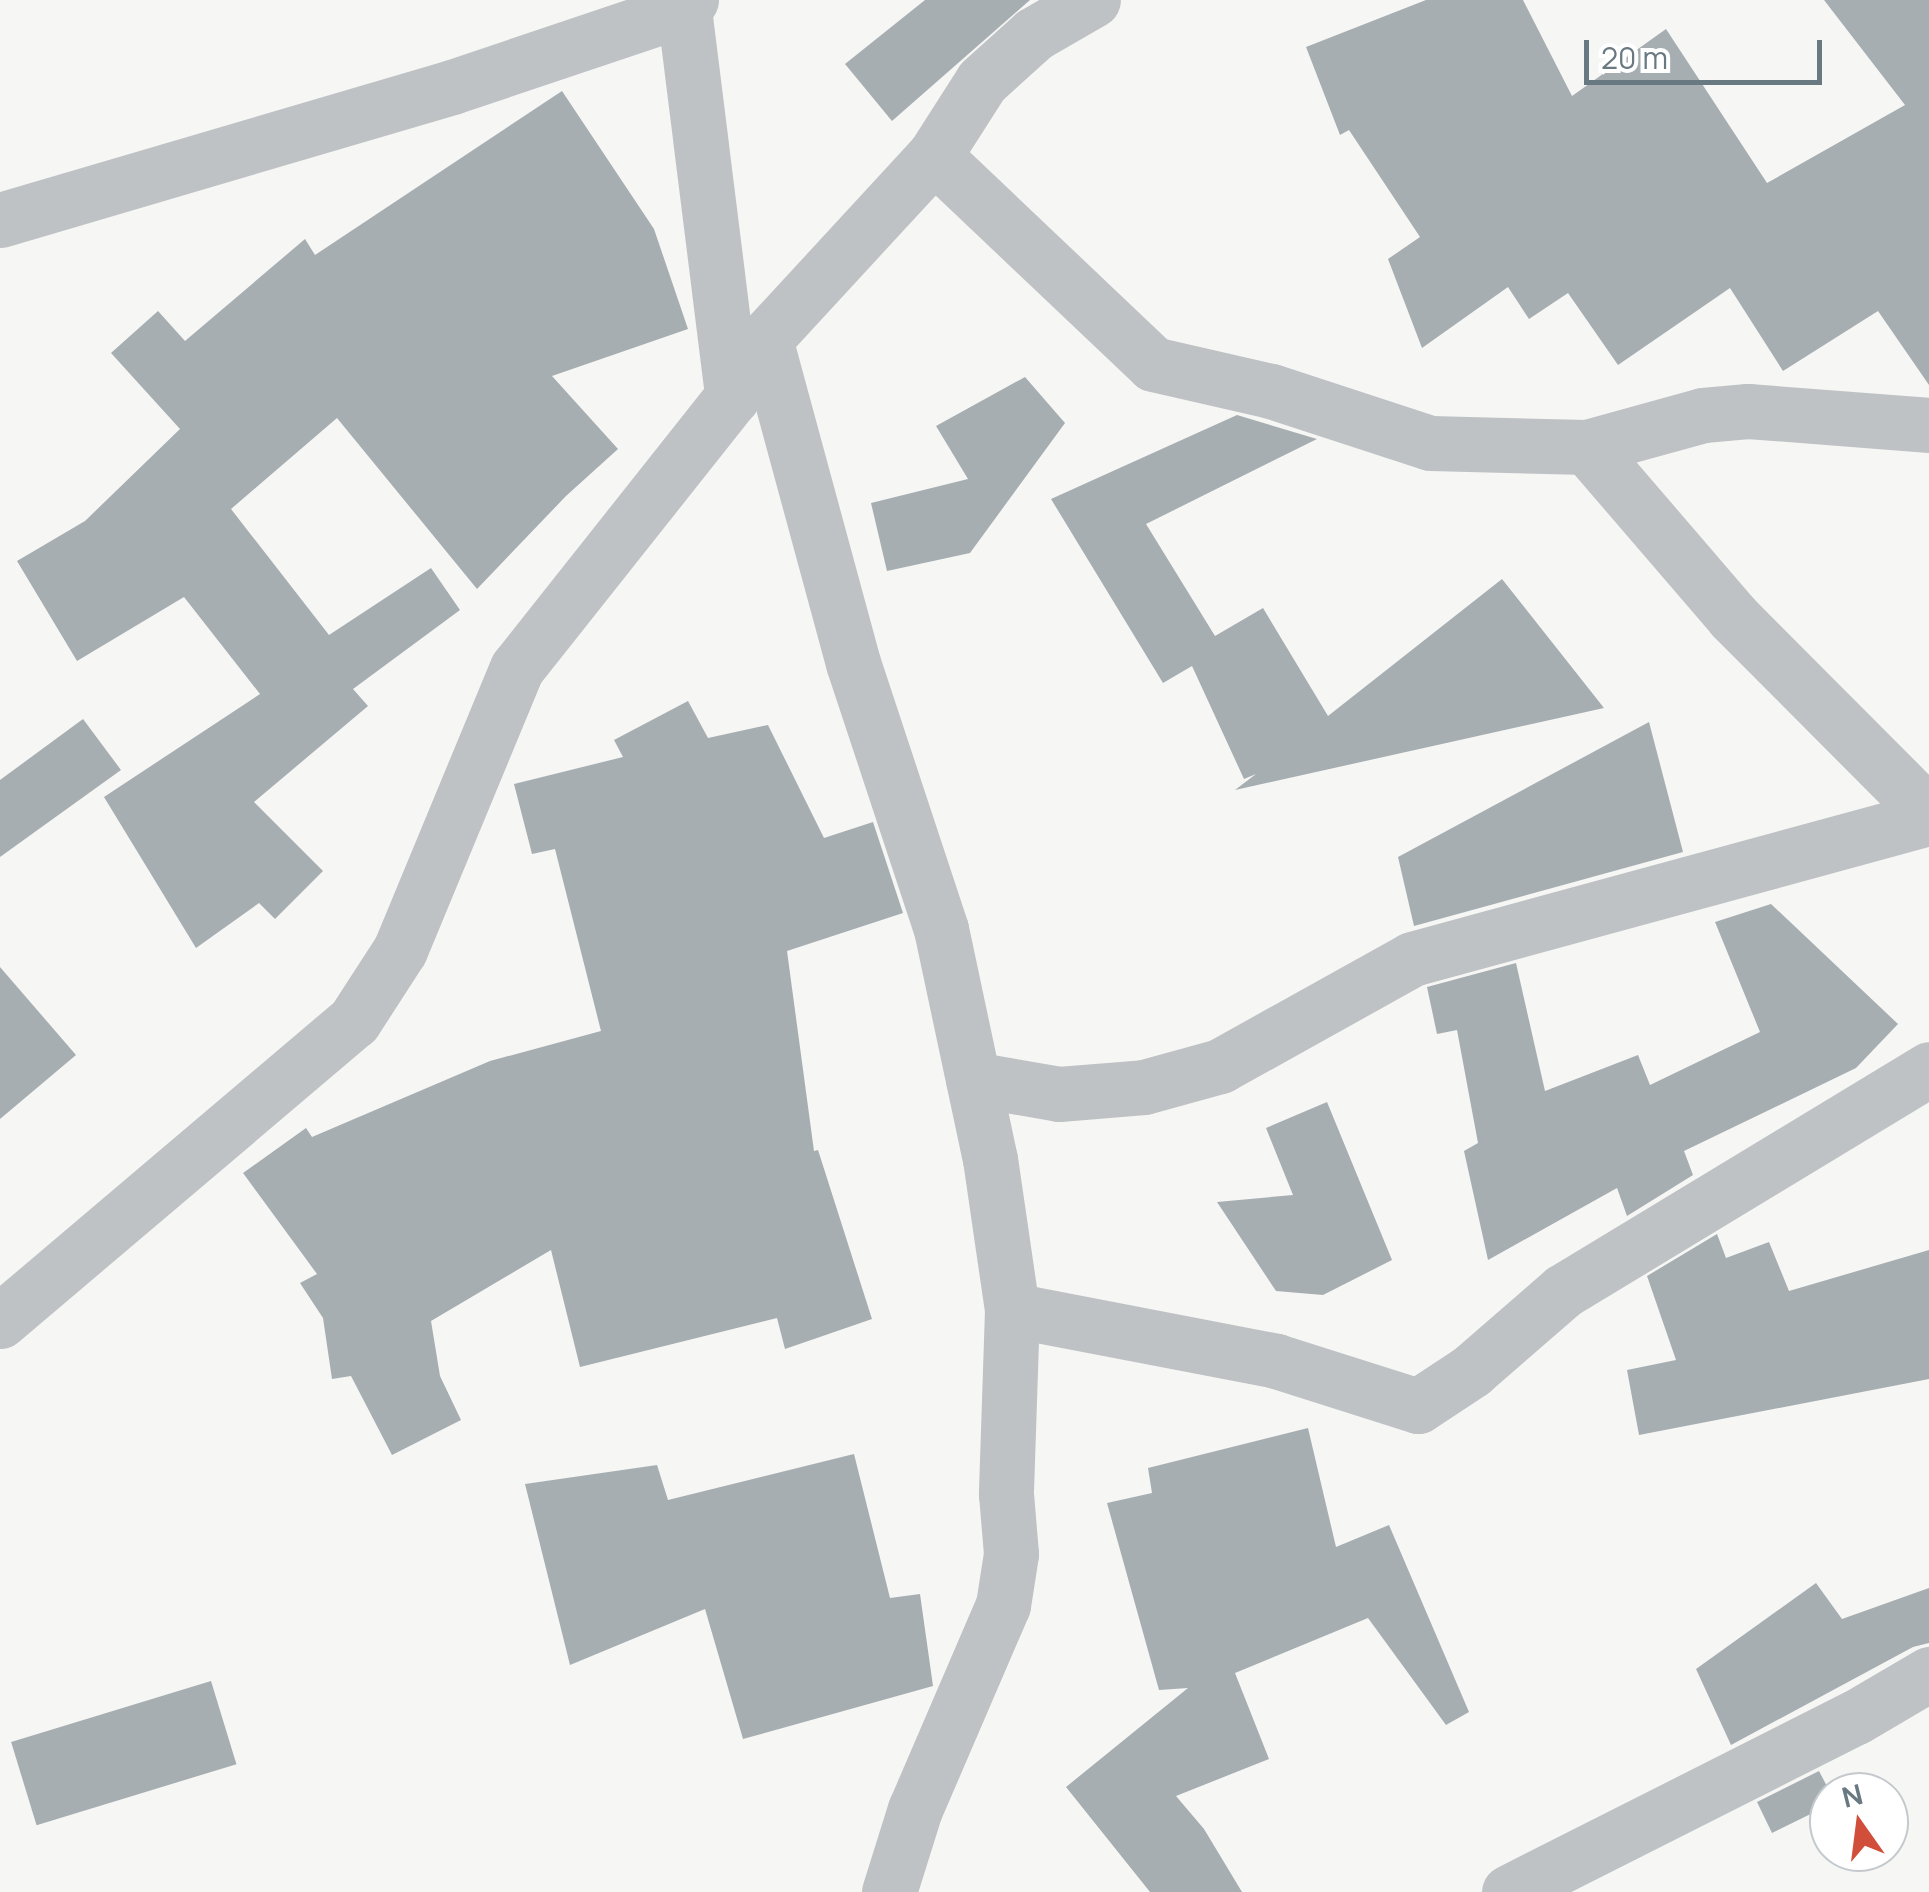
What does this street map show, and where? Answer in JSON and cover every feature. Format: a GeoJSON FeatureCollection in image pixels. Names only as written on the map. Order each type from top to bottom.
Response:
{"type":"FeatureCollection","features":[{"type":"Feature","properties":{"kind":"street"},"geometry":{"type":"LineString","coordinates":[[0,1322],[354,1021],[400,950],[517,668],[732,396],[766,339],[934,156],[982,81],[1034,34],[1093,0]]}},
{"type":"Feature","properties":{"kind":"street"},"geometry":{"type":"LineString","coordinates":[[0,220],[452,87],[688,4],[732,396]]}},
{"type":"Feature","properties":{"kind":"street"},"geometry":{"type":"LineString","coordinates":[[934,156],[1153,364],[1270,392],[1430,443],[1587,447],[1703,416],[1748,411],[1929,426]]}},
{"type":"Feature","properties":{"kind":"street"},"geometry":{"type":"LineString","coordinates":[[766,339],[853,663],[941,929],[990,1159],[1012,1310],[1006,1494],[1011,1554],[1003,1604],[915,1809],[890,1892]]}},
{"type":"Feature","properties":{"kind":"street"},"geometry":{"type":"LineString","coordinates":[[973,1079],[1059,1094],[1144,1086],[1220,1066],[1412,959],[1929,816],[1734,618],[1587,447]]}},
{"type":"Feature","properties":{"kind":"street"},"geometry":{"type":"LineString","coordinates":[[1012,1310],[1276,1361],[1418,1406],[1471,1371],[1563,1291],[1929,1070]]}},
{"type":"Feature","properties":{"kind":"street"},"geometry":{"type":"LineString","coordinates":[[1509,1892],[1856,1717],[1929,1674]]}},
{"type":"Feature","properties":{"kind":"building"},"geometry":{"type":"Polygon","coordinates":[[[925,0],[1030,0],[892,121],[845,64],[925,0]]]}},
{"type":"Feature","properties":{"kind":"building"},"geometry":{"type":"Polygon","coordinates":[[[1426,0],[1523,0],[1572,96],[1666,29],[1767,183],[1905,105],[1824,0],[1929,0],[1929,385],[1878,311],[1783,371],[1730,288],[1618,365],[1568,293],[1529,319],[1508,287],[1422,348],[1388,259],[1420,237],[1349,130],[1340,135],[1306,47],[1426,0]]]}},
{"type":"Feature","properties":{"kind":"building"},"geometry":{"type":"Polygon","coordinates":[[[562,91],[654,229],[688,329],[552,376],[618,449],[566,496],[477,589],[337,418],[231,509],[329,635],[431,568],[460,610],[353,689],[368,706],[254,802],[323,871],[275,919],[259,903],[196,948],[104,797],[260,694],[184,597],[77,661],[17,561],[85,521],[180,429],[111,353],[158,311],[185,341],[305,239],[315,255],[562,91]]]}},
{"type":"Feature","properties":{"kind":"building"},"geometry":{"type":"Polygon","coordinates":[[[1025,377],[1065,423],[970,553],[887,571],[871,503],[968,479],[936,426],[1025,377]]]}},
{"type":"Feature","properties":{"kind":"building"},"geometry":{"type":"Polygon","coordinates":[[[1237,415],[1317,439],[1146,524],[1215,636],[1263,608],[1328,716],[1502,579],[1604,708],[1235,790],[1256,774],[1244,779],[1192,666],[1163,683],[1051,499],[1237,415]]]}},
{"type":"Feature","properties":{"kind":"building"},"geometry":{"type":"Polygon","coordinates":[[[688,701],[708,738],[768,725],[824,838],[873,822],[903,913],[787,951],[814,1151],[818,1150],[872,1319],[785,1349],[777,1318],[580,1367],[551,1250],[431,1321],[440,1376],[461,1420],[392,1455],[351,1376],[332,1379],[323,1318],[300,1283],[317,1274],[243,1173],[306,1128],[312,1137],[490,1061],[601,1031],[555,849],[532,854],[514,784],[623,757],[614,740],[688,701]]]}},
{"type":"Feature","properties":{"kind":"building"},"geometry":{"type":"Polygon","coordinates":[[[83,719],[121,770],[0,857],[0,780],[83,719]]]}},
{"type":"Feature","properties":{"kind":"building"},"geometry":{"type":"Polygon","coordinates":[[[1649,722],[1683,852],[1414,926],[1398,857],[1649,722]]]}},
{"type":"Feature","properties":{"kind":"building"},"geometry":{"type":"Polygon","coordinates":[[[1771,904],[1898,1024],[1856,1068],[1684,1151],[1693,1175],[1627,1216],[1617,1188],[1488,1260],[1464,1151],[1478,1143],[1457,1030],[1437,1034],[1427,987],[1516,963],[1545,1091],[1638,1055],[1650,1085],[1760,1032],[1715,922],[1771,904]]]}},
{"type":"Feature","properties":{"kind":"building"},"geometry":{"type":"Polygon","coordinates":[[[0,967],[76,1055],[0,1119],[0,967]]]}},
{"type":"Feature","properties":{"kind":"building"},"geometry":{"type":"Polygon","coordinates":[[[1327,1102],[1392,1260],[1323,1295],[1276,1291],[1217,1202],[1293,1195],[1266,1128],[1327,1102]]]}},
{"type":"Feature","properties":{"kind":"building"},"geometry":{"type":"Polygon","coordinates":[[[1717,1234],[1726,1258],[1769,1242],[1789,1291],[1929,1250],[1929,1379],[1639,1435],[1627,1370],[1676,1360],[1647,1276],[1717,1234]]]}},
{"type":"Feature","properties":{"kind":"building"},"geometry":{"type":"Polygon","coordinates":[[[1308,1428],[1336,1547],[1389,1525],[1469,1712],[1446,1725],[1368,1618],[1235,1673],[1269,1759],[1176,1796],[1204,1829],[1242,1892],[1150,1892],[1066,1787],[1188,1688],[1159,1690],[1107,1503],[1152,1493],[1148,1468],[1308,1428]]]}},
{"type":"Feature","properties":{"kind":"building"},"geometry":{"type":"Polygon","coordinates":[[[854,1454],[890,1598],[920,1594],[933,1686],[743,1739],[705,1609],[570,1665],[525,1484],[657,1465],[668,1500],[854,1454]]]}},
{"type":"Feature","properties":{"kind":"building"},"geometry":{"type":"Polygon","coordinates":[[[1816,1583],[1842,1619],[1929,1588],[1929,1643],[1913,1647],[1731,1745],[1696,1669],[1816,1583]]]}},
{"type":"Feature","properties":{"kind":"building"},"geometry":{"type":"Polygon","coordinates":[[[211,1681],[236,1764],[37,1825],[11,1742],[211,1681]]]}},
{"type":"Feature","properties":{"kind":"building"},"geometry":{"type":"Polygon","coordinates":[[[1809,1776],[1809,1815],[1772,1833],[1757,1802],[1809,1776]]]}}]}
